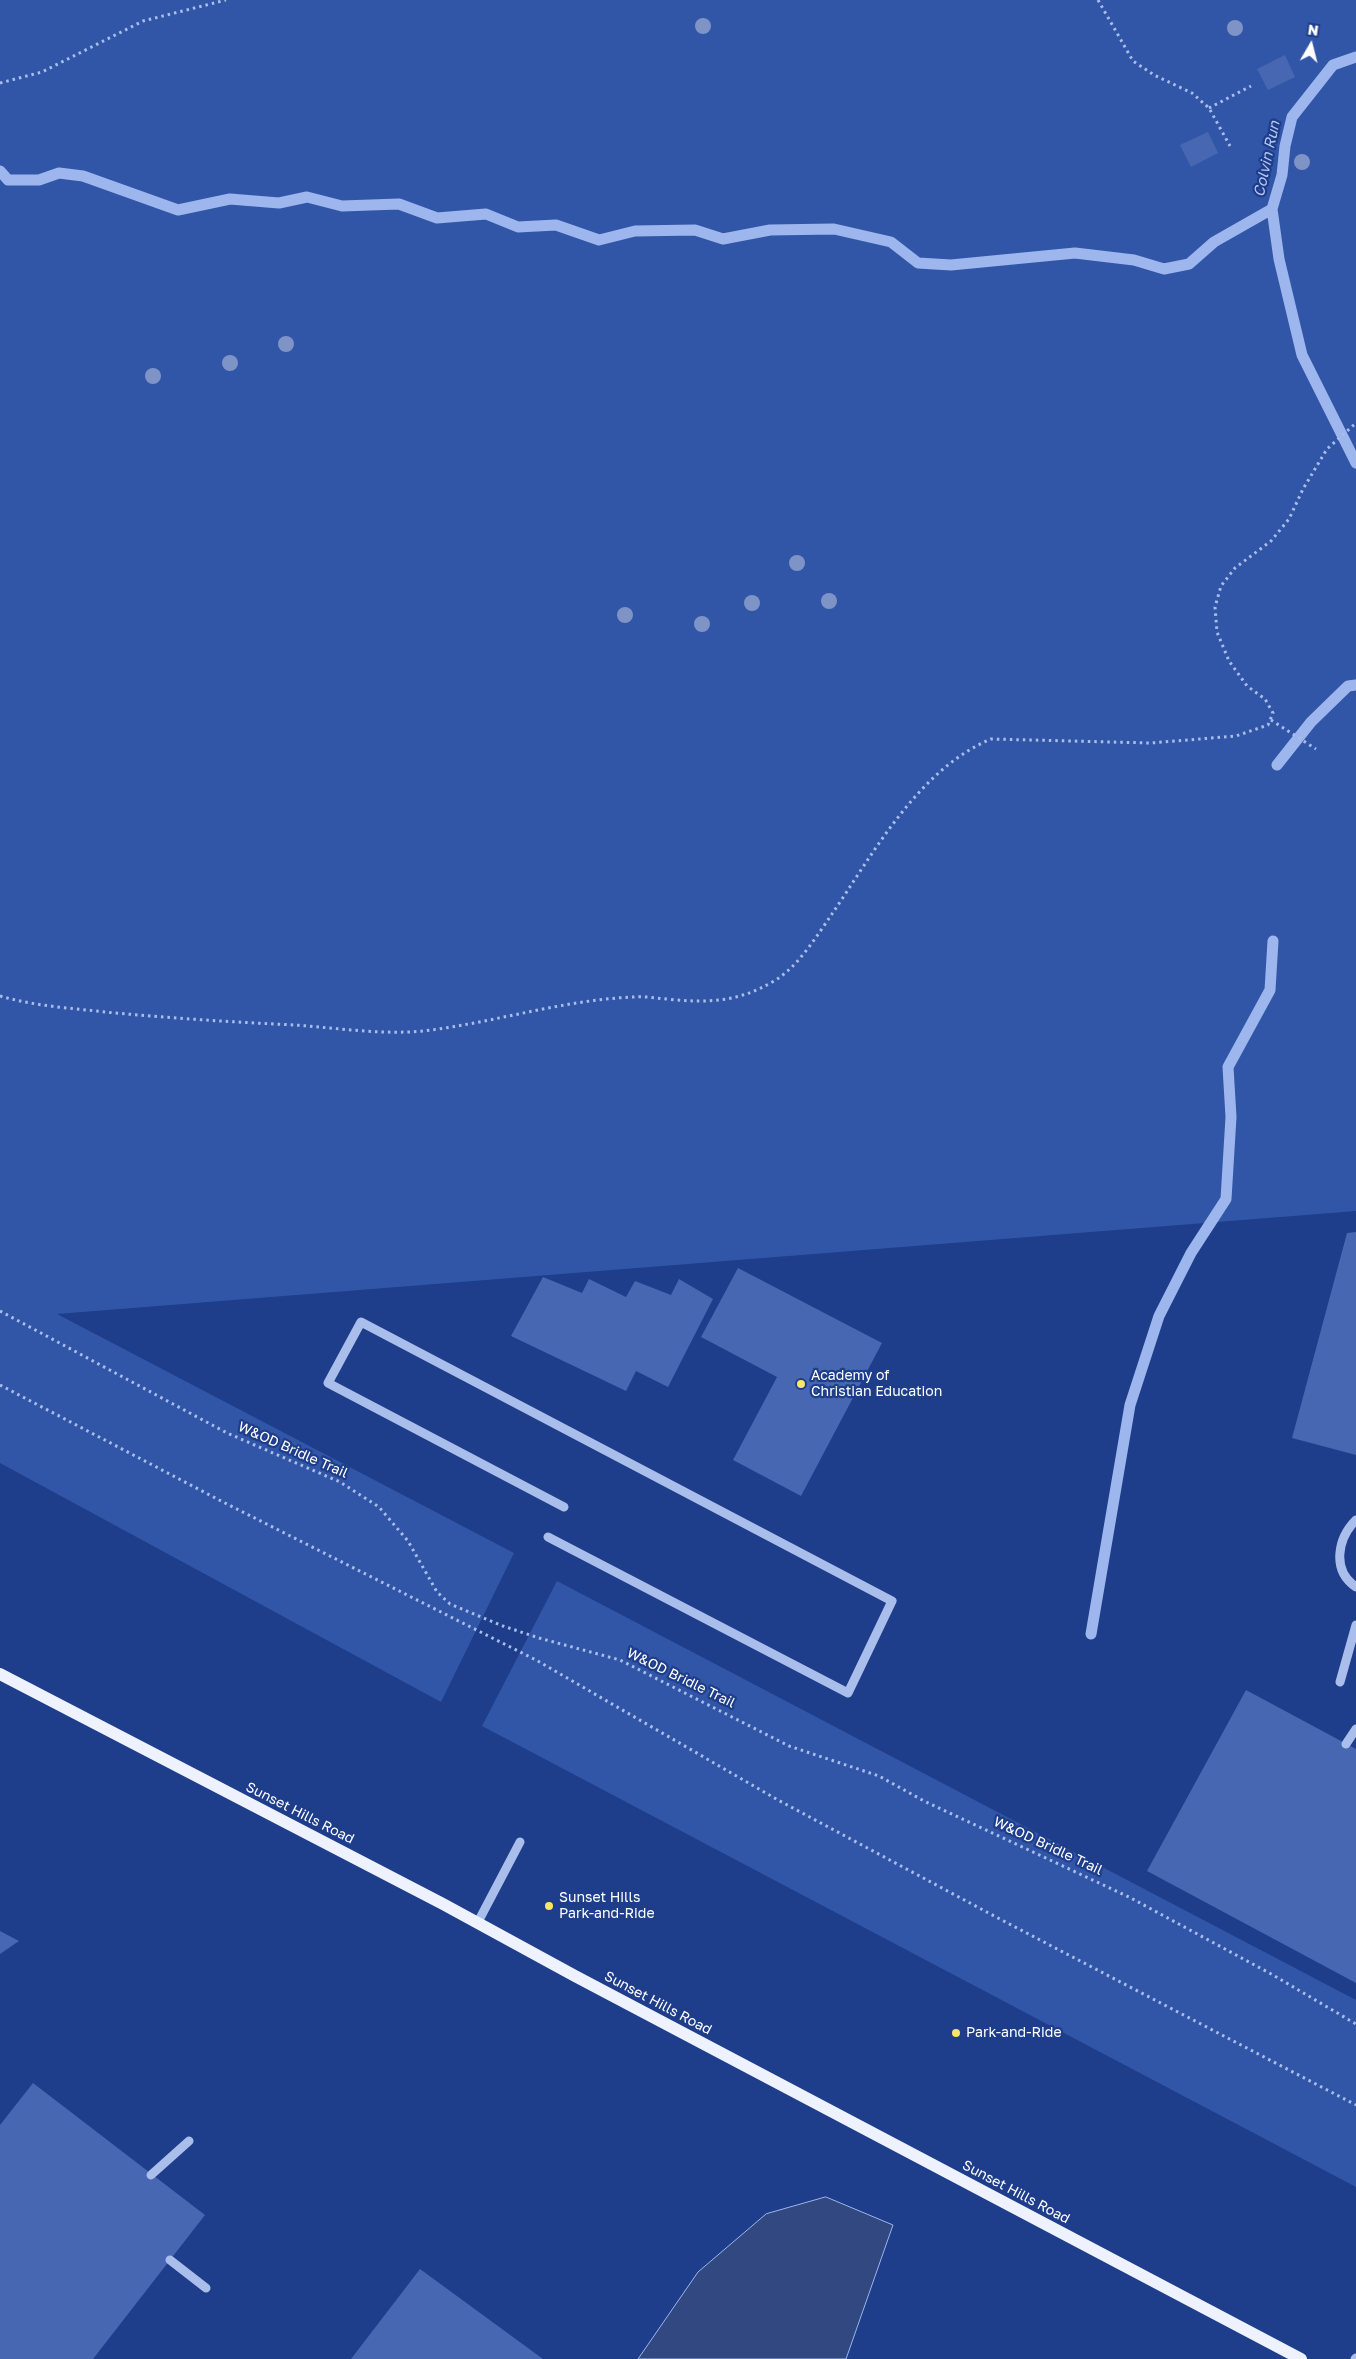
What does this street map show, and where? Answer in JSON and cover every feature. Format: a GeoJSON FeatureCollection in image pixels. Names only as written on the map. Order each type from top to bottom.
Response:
{"type":"FeatureCollection","features":[{"type":"Feature","properties":{"kind":"main road","name":"Sunset Hills Road"},"geometry":{"type":"LineString","coordinates":[[0,1674],[478,1922],[575,1976],[1301,2359]]}},
{"type":"Feature","properties":{"kind":"lane"},"geometry":{"type":"LineString","coordinates":[[548,1538],[848,1693],[892,1601],[361,1322],[328,1383],[564,1507]]}},
{"type":"Feature","properties":{"kind":"lane"},"geometry":{"type":"LineString","coordinates":[[1356,1520],[1347,1529],[1340,1542],[1339,1556],[1343,1570],[1356,1587]]}},
{"type":"Feature","properties":{"kind":"lane"},"geometry":{"type":"LineString","coordinates":[[1340,1682],[1356,1626]]}},
{"type":"Feature","properties":{"kind":"lane"},"geometry":{"type":"LineString","coordinates":[[1346,1744],[1356,1729]]}},
{"type":"Feature","properties":{"kind":"lane"},"geometry":{"type":"LineString","coordinates":[[478,1922],[520,1842]]}},
{"type":"Feature","properties":{"kind":"lane"},"geometry":{"type":"LineString","coordinates":[[152,2175],[189,2141]]}},
{"type":"Feature","properties":{"kind":"lane"},"geometry":{"type":"LineString","coordinates":[[170,2260],[206,2288]]}},
{"type":"Feature","properties":{"kind":"path"},"geometry":{"type":"LineString","coordinates":[[0,83],[42,72],[142,21],[226,0]]}},
{"type":"Feature","properties":{"kind":"path"},"geometry":{"type":"LineString","coordinates":[[1098,0],[1133,61],[1154,75],[1192,94],[1208,108],[1230,146]]}},
{"type":"Feature","properties":{"kind":"path"},"geometry":{"type":"LineString","coordinates":[[1208,108],[1252,86]]}},
{"type":"Feature","properties":{"kind":"path"},"geometry":{"type":"LineString","coordinates":[[0,996],[69,1008],[167,1018],[379,1031],[419,1031],[470,1025],[521,1013],[634,997],[702,1003],[729,1000],[775,980],[796,962],[819,933],[897,817],[938,774],[970,748],[991,739],[1151,743],[1236,736],[1268,725],[1273,713],[1265,699],[1247,686],[1228,661],[1217,632],[1215,607],[1220,586],[1235,568],[1270,542],[1289,518],[1303,489],[1327,448],[1356,423]]}},
{"type":"Feature","properties":{"kind":"path"},"geometry":{"type":"LineString","coordinates":[[1270,720],[1316,749]]}},
{"type":"Feature","properties":{"kind":"path","name":"W&OD Bridle Trail"},"geometry":{"type":"LineString","coordinates":[[0,1311],[227,1433],[340,1482],[379,1507],[408,1542],[437,1592],[450,1604],[503,1626],[539,1638],[620,1660],[789,1746],[879,1776],[924,1801],[1129,1897],[1273,1975],[1356,2024]]}},
{"type":"Feature","properties":{"kind":"path"},"geometry":{"type":"LineString","coordinates":[[0,1385],[223,1502],[536,1660],[787,1804],[996,1917],[1356,2105]]}},
{"type":"Feature","properties":{"kind":"shaded area"},"geometry":{"type":"Polygon","coordinates":[[[0,0],[1356,0],[1356,1211],[57,1314],[514,1553],[441,1702],[0,1463],[0,0]]]}},
{"type":"Feature","properties":{"kind":"shaded area"},"geometry":{"type":"Polygon","coordinates":[[[557,1581],[1356,2000],[1356,2187],[482,1726],[557,1581]]]}},
{"type":"Feature","properties":{"kind":"shaded area"},"geometry":{"type":"Polygon","coordinates":[[[826,2197],[893,2225],[846,2359],[638,2359],[698,2272],[766,2214],[826,2197]]]}},
{"type":"Feature","properties":{"kind":"building"},"geometry":{"type":"Polygon","coordinates":[[[1285,55],[1295,77],[1268,90],[1257,69],[1285,55]]]}},
{"type":"Feature","properties":{"kind":"building"},"geometry":{"type":"Polygon","coordinates":[[[1208,132],[1218,153],[1191,167],[1180,145],[1208,132]]]}},
{"type":"Feature","properties":{"kind":"building"},"geometry":{"type":"Polygon","coordinates":[[[1356,1232],[1356,1455],[1292,1438],[1347,1233],[1356,1232]]]}},
{"type":"Feature","properties":{"kind":"building"},"geometry":{"type":"Polygon","coordinates":[[[738,1268],[882,1343],[801,1496],[733,1460],[777,1377],[701,1337],[738,1268]]]}},
{"type":"Feature","properties":{"kind":"building"},"geometry":{"type":"Polygon","coordinates":[[[543,1277],[582,1293],[589,1279],[626,1297],[635,1281],[671,1295],[679,1279],[713,1299],[668,1387],[636,1371],[626,1391],[511,1336],[543,1277]]]}},
{"type":"Feature","properties":{"kind":"building"},"geometry":{"type":"Polygon","coordinates":[[[1246,1690],[1356,1749],[1356,1983],[1147,1871],[1246,1690]]]}},
{"type":"Feature","properties":{"kind":"building"},"geometry":{"type":"Polygon","coordinates":[[[0,1931],[19,1941],[0,1954],[0,1931]]]}},
{"type":"Feature","properties":{"kind":"building"},"geometry":{"type":"Polygon","coordinates":[[[33,2083],[205,2215],[93,2359],[0,2359],[0,2125],[33,2083]]]}},
{"type":"Feature","properties":{"kind":"building"},"geometry":{"type":"Polygon","coordinates":[[[420,2269],[543,2359],[351,2359],[420,2269]]]}},
{"type":"Feature","properties":{"kind":"waterway","name":"Colvin Run"},"geometry":{"type":"LineString","coordinates":[[1356,57],[1333,65],[1292,117],[1285,146],[1282,175],[1272,209],[1279,259],[1302,355],[1356,463]]}},
{"type":"Feature","properties":{"kind":"waterway"},"geometry":{"type":"LineString","coordinates":[[0,171],[8,180],[39,180],[59,173],[83,176],[178,210],[230,199],[279,203],[307,197],[342,206],[399,204],[437,218],[486,214],[518,227],[556,225],[599,240],[635,231],[695,230],[723,239],[770,230],[834,229],[891,242],[918,263],[951,265],[1075,253],[1134,260],[1164,269],[1189,264],[1214,242],[1272,209]]}},
{"type":"Feature","properties":{"kind":"waterway"},"geometry":{"type":"LineString","coordinates":[[1277,765],[1311,722],[1348,686],[1356,685]]}},
{"type":"Feature","properties":{"kind":"waterway"},"geometry":{"type":"LineString","coordinates":[[1091,1634],[1130,1405],[1159,1316],[1191,1253],[1226,1199],[1231,1117],[1228,1067],[1270,990],[1273,941]]}},
{"type":"Feature","properties":{"kind":"place","name":"Academy of Christian Education"},"geometry":{"type":"Point","coordinates":[801,1384]}},
{"type":"Feature","properties":{"kind":"place","name":"Sunset Hills Park-and-Ride"},"geometry":{"type":"Point","coordinates":[549,1906]}},
{"type":"Feature","properties":{"kind":"place","name":"Park-and-Ride"},"geometry":{"type":"Point","coordinates":[956,2033]}}]}
